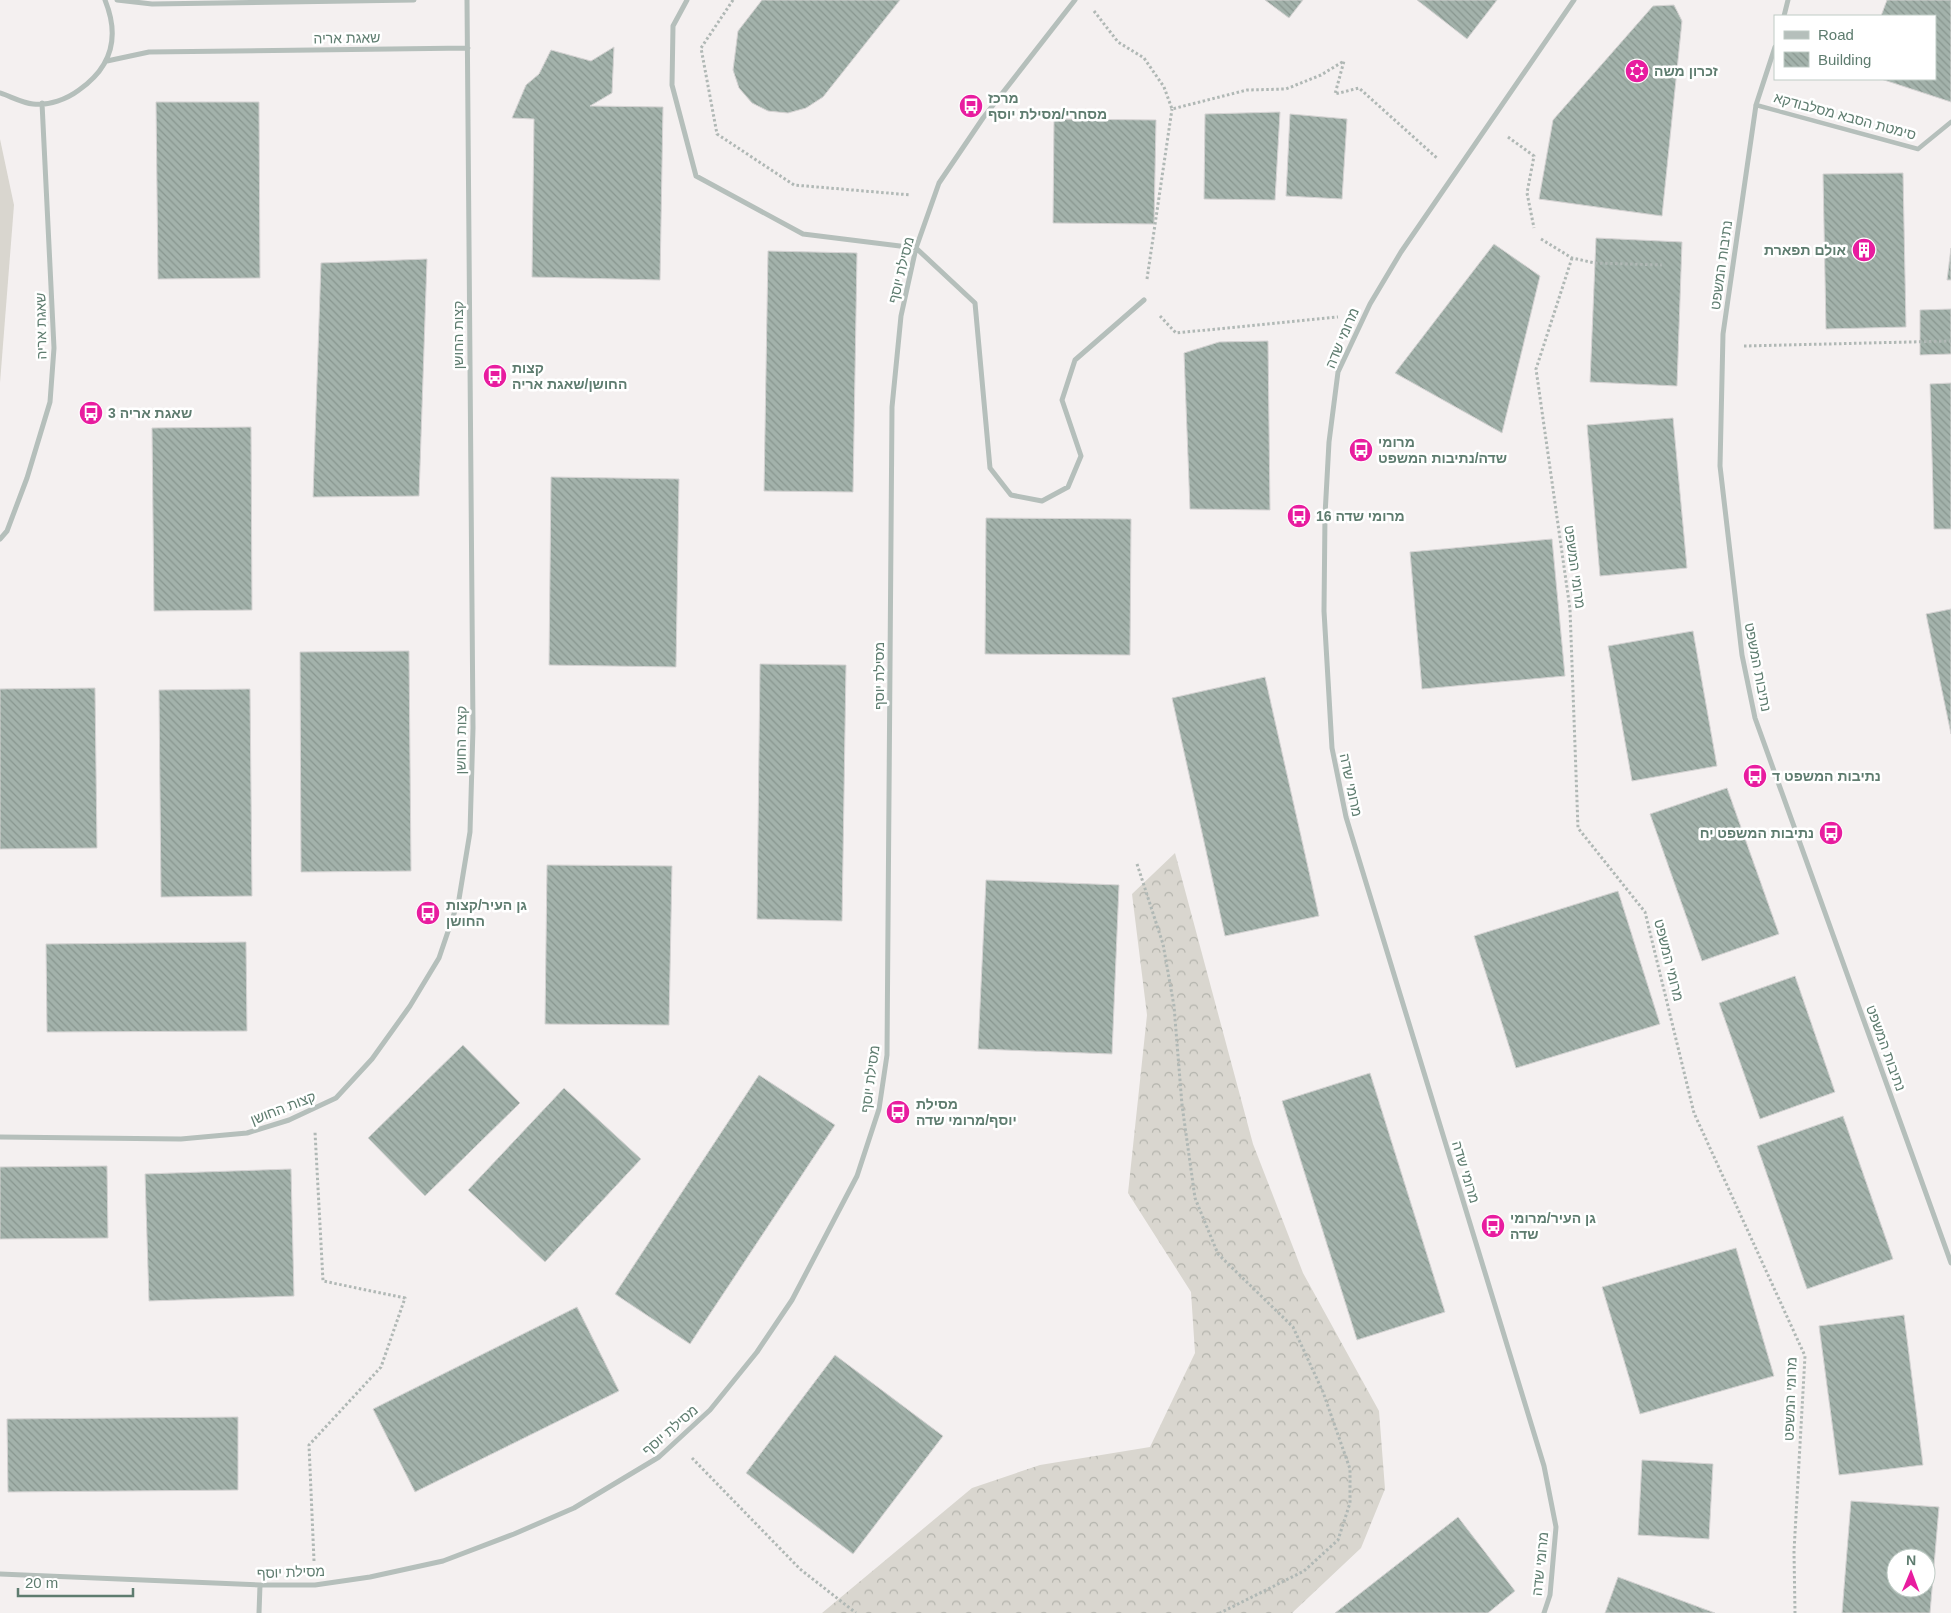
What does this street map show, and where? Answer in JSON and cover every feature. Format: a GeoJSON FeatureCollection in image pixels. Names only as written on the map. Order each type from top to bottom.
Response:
{"type":"FeatureCollection","features":[{"type":"Feature","properties":{"kind":"street"},"geometry":{"type":"LineString","coordinates":[[0,93],[33,104],[66,100],[95,79],[107,60],[113,36],[110,13],[105,0]]}},
{"type":"Feature","properties":{"kind":"street"},"geometry":{"type":"LineString","coordinates":[[118,0],[152,4],[414,0]]}},
{"type":"Feature","properties":{"kind":"street","name":"קצות החושן"},"geometry":{"type":"LineString","coordinates":[[0,1137],[181,1139],[256,1131],[289,1120],[336,1098],[372,1059],[410,1006],[438,958],[459,899],[470,832],[473,728],[467,0]]}},
{"type":"Feature","properties":{"kind":"street"},"geometry":{"type":"LineString","coordinates":[[687,0],[673,26],[672,85],[696,176],[803,234],[916,248],[975,303],[990,468],[1011,495],[1042,501],[1068,486],[1081,456],[1062,400],[1075,360],[1144,300]]}},
{"type":"Feature","properties":{"kind":"street","name":"מסילת יוסף"},"geometry":{"type":"LineString","coordinates":[[0,1574],[260,1586],[315,1584],[370,1577],[443,1561],[514,1534],[574,1508],[659,1457],[710,1410],[757,1352],[792,1300],[858,1176],[879,1109],[887,1055],[892,407],[901,316],[916,248],[939,183],[983,118],[1074,0]]}},
{"type":"Feature","properties":{"kind":"street","name":"מרומי שדה"},"geometry":{"type":"LineString","coordinates":[[1544,1613],[1550,1595],[1556,1527],[1544,1466],[1346,817],[1332,748],[1324,593],[1329,442],[1338,372],[1364,315],[1401,252],[1574,0]]}},
{"type":"Feature","properties":{"kind":"street"},"geometry":{"type":"LineString","coordinates":[[1784,15],[1788,0]]}},
{"type":"Feature","properties":{"kind":"street","name":"שאגת אריה"},"geometry":{"type":"LineString","coordinates":[[107,60],[149,52],[468,48]]}},
{"type":"Feature","properties":{"kind":"street","name":"נתיבות המשפט"},"geometry":{"type":"LineString","coordinates":[[1774,50],[1756,105],[1722,348],[1720,466],[1741,646],[1755,718],[1951,1263]]}},
{"type":"Feature","properties":{"kind":"street","name":"שאגת אריה"},"geometry":{"type":"LineString","coordinates":[[0,539],[7,531],[28,478],[50,402],[54,348],[42,103]]}},
{"type":"Feature","properties":{"kind":"street","name":"סימטת הסבא מסלבודקא"},"geometry":{"type":"LineString","coordinates":[[1756,105],[1918,149],[1951,122]]}},
{"type":"Feature","properties":{"kind":"street"},"geometry":{"type":"LineString","coordinates":[[259,1613],[260,1586]]}},
{"type":"Feature","properties":{"kind":"path"},"geometry":{"type":"LineString","coordinates":[[733,0],[701,48],[717,134],[794,185],[934,197]]}},
{"type":"Feature","properties":{"kind":"path"},"geometry":{"type":"LineString","coordinates":[[1091,7],[1118,42],[1144,58],[1164,87],[1172,109],[1144,300],[1176,334],[1364,315]]}},
{"type":"Feature","properties":{"kind":"path"},"geometry":{"type":"LineString","coordinates":[[1172,109],[1247,90],[1286,89],[1321,75],[1344,61],[1335,94],[1359,88],[1455,174]]}},
{"type":"Feature","properties":{"kind":"path"},"geometry":{"type":"LineString","coordinates":[[1489,124],[1534,156],[1527,193],[1534,228]]}},
{"type":"Feature","properties":{"kind":"path"},"geometry":{"type":"LineString","coordinates":[[1541,239],[1572,258],[1595,263],[1662,265]]}},
{"type":"Feature","properties":{"kind":"path","name":"מרומי המשפט"},"geometry":{"type":"LineString","coordinates":[[1572,258],[1536,369],[1570,609],[1578,828],[1645,912],[1694,1113],[1805,1356],[1794,1551],[1795,1613]]}},
{"type":"Feature","properties":{"kind":"path"},"geometry":{"type":"LineString","coordinates":[[1722,348],[1951,341]]}},
{"type":"Feature","properties":{"kind":"path"},"geometry":{"type":"LineString","coordinates":[[1137,864],[1163,944],[1174,1006],[1182,1105],[1195,1198],[1218,1254],[1293,1327],[1323,1392],[1350,1469],[1350,1503],[1338,1540],[1304,1571],[1220,1613]]}},
{"type":"Feature","properties":{"kind":"path"},"geometry":{"type":"LineString","coordinates":[[314,1109],[323,1281],[405,1298],[381,1367],[309,1445],[315,1584]]}},
{"type":"Feature","properties":{"kind":"path"},"geometry":{"type":"LineString","coordinates":[[676,1442],[800,1569],[856,1613]]}},
{"type":"Feature","properties":{"kind":"green space"},"geometry":{"type":"Polygon","coordinates":[[[0,139],[14,205],[0,383],[0,139]]]}},
{"type":"Feature","properties":{"kind":"green space"},"geometry":{"type":"Polygon","coordinates":[[[1175,853],[1253,1144],[1303,1273],[1379,1411],[1385,1489],[1361,1548],[1292,1613],[822,1613],[972,1488],[1040,1465],[1150,1447],[1195,1353],[1191,1292],[1128,1193],[1147,1015],[1132,894],[1175,853]]]}},
{"type":"Feature","properties":{"kind":"building"},"geometry":{"type":"Polygon","coordinates":[[[762,0],[900,0],[823,97],[806,108],[788,113],[768,111],[752,103],[739,88],[733,70],[738,31],[762,0]]]}},
{"type":"Feature","properties":{"kind":"building"},"geometry":{"type":"Polygon","coordinates":[[[1265,0],[1303,0],[1289,18],[1265,0]]]}},
{"type":"Feature","properties":{"kind":"building"},"geometry":{"type":"Polygon","coordinates":[[[1417,0],[1497,0],[1467,39],[1417,0]]]}},
{"type":"Feature","properties":{"kind":"building"},"geometry":{"type":"Polygon","coordinates":[[[1887,0],[1951,0],[1951,102],[1884,80],[1936,80],[1936,15],[1881,15],[1887,0]]]}},
{"type":"Feature","properties":{"kind":"building","name":"זכרון משה"},"geometry":{"type":"Polygon","coordinates":[[[1674,5],[1682,21],[1662,216],[1539,199],[1553,120],[1653,6],[1674,5]]]}},
{"type":"Feature","properties":{"kind":"building"},"geometry":{"type":"Polygon","coordinates":[[[614,47],[612,93],[590,106],[663,107],[660,280],[532,277],[534,119],[512,118],[526,85],[539,74],[551,50],[591,61],[614,47]]]}},
{"type":"Feature","properties":{"kind":"building"},"geometry":{"type":"Polygon","coordinates":[[[156,102],[259,102],[260,278],[158,279],[156,102]]]}},
{"type":"Feature","properties":{"kind":"building"},"geometry":{"type":"Polygon","coordinates":[[[1280,112],[1275,200],[1204,199],[1205,114],[1280,112]]]}},
{"type":"Feature","properties":{"kind":"building"},"geometry":{"type":"Polygon","coordinates":[[[1290,114],[1347,119],[1342,199],[1286,196],[1290,114]]]}},
{"type":"Feature","properties":{"kind":"building"},"geometry":{"type":"Polygon","coordinates":[[[1054,119],[1156,120],[1154,224],[1053,223],[1054,119]]]}},
{"type":"Feature","properties":{"kind":"building","name":"אולם תפארת"},"geometry":{"type":"Polygon","coordinates":[[[1903,173],[1906,327],[1826,329],[1823,174],[1903,173]]]}},
{"type":"Feature","properties":{"kind":"building"},"geometry":{"type":"Polygon","coordinates":[[[1596,238],[1682,242],[1677,386],[1590,382],[1596,238]]]}},
{"type":"Feature","properties":{"kind":"building"},"geometry":{"type":"Polygon","coordinates":[[[1494,244],[1540,276],[1502,433],[1395,373],[1494,244]]]}},
{"type":"Feature","properties":{"kind":"building"},"geometry":{"type":"Polygon","coordinates":[[[1951,248],[1951,280],[1947,280],[1951,248]]]}},
{"type":"Feature","properties":{"kind":"building"},"geometry":{"type":"Polygon","coordinates":[[[768,251],[857,253],[853,492],[764,491],[768,251]]]}},
{"type":"Feature","properties":{"kind":"building"},"geometry":{"type":"Polygon","coordinates":[[[427,259],[419,496],[313,497],[321,263],[427,259]]]}},
{"type":"Feature","properties":{"kind":"building"},"geometry":{"type":"Polygon","coordinates":[[[1951,309],[1951,354],[1920,355],[1920,310],[1951,309]]]}},
{"type":"Feature","properties":{"kind":"building"},"geometry":{"type":"Polygon","coordinates":[[[1268,341],[1270,510],[1190,509],[1184,353],[1219,342],[1268,341]]]}},
{"type":"Feature","properties":{"kind":"building"},"geometry":{"type":"Polygon","coordinates":[[[1951,383],[1951,529],[1934,529],[1930,384],[1951,383]]]}},
{"type":"Feature","properties":{"kind":"building"},"geometry":{"type":"Polygon","coordinates":[[[1673,418],[1687,568],[1600,576],[1587,425],[1673,418]]]}},
{"type":"Feature","properties":{"kind":"building"},"geometry":{"type":"Polygon","coordinates":[[[251,427],[252,610],[154,611],[152,428],[251,427]]]}},
{"type":"Feature","properties":{"kind":"building"},"geometry":{"type":"Polygon","coordinates":[[[551,477],[679,479],[676,667],[549,665],[551,477]]]}},
{"type":"Feature","properties":{"kind":"building"},"geometry":{"type":"Polygon","coordinates":[[[986,518],[1131,519],[1130,655],[985,654],[986,518]]]}},
{"type":"Feature","properties":{"kind":"building"},"geometry":{"type":"Polygon","coordinates":[[[1552,539],[1565,676],[1422,689],[1410,552],[1552,539]]]}},
{"type":"Feature","properties":{"kind":"building"},"geometry":{"type":"Polygon","coordinates":[[[1951,609],[1951,734],[1926,614],[1951,609]]]}},
{"type":"Feature","properties":{"kind":"building"},"geometry":{"type":"Polygon","coordinates":[[[1693,631],[1717,766],[1632,781],[1608,646],[1693,631]]]}},
{"type":"Feature","properties":{"kind":"building"},"geometry":{"type":"Polygon","coordinates":[[[409,651],[411,871],[301,872],[300,652],[409,651]]]}},
{"type":"Feature","properties":{"kind":"building"},"geometry":{"type":"Polygon","coordinates":[[[760,664],[846,665],[842,921],[757,919],[760,664]]]}},
{"type":"Feature","properties":{"kind":"building"},"geometry":{"type":"Polygon","coordinates":[[[1265,677],[1319,916],[1225,936],[1172,698],[1265,677]]]}},
{"type":"Feature","properties":{"kind":"building"},"geometry":{"type":"Polygon","coordinates":[[[95,688],[97,848],[0,849],[0,689],[95,688]]]}},
{"type":"Feature","properties":{"kind":"building"},"geometry":{"type":"Polygon","coordinates":[[[250,689],[252,896],[161,897],[159,690],[250,689]]]}},
{"type":"Feature","properties":{"kind":"building"},"geometry":{"type":"Polygon","coordinates":[[[1727,788],[1779,934],[1702,961],[1650,814],[1727,788]]]}},
{"type":"Feature","properties":{"kind":"building"},"geometry":{"type":"Polygon","coordinates":[[[547,865],[672,866],[669,1025],[545,1024],[547,865]]]}},
{"type":"Feature","properties":{"kind":"building"},"geometry":{"type":"Polygon","coordinates":[[[986,880],[1119,885],[1112,1054],[978,1049],[986,880]]]}},
{"type":"Feature","properties":{"kind":"building"},"geometry":{"type":"Polygon","coordinates":[[[1618,891],[1660,1024],[1516,1068],[1474,936],[1618,891]]]}},
{"type":"Feature","properties":{"kind":"building"},"geometry":{"type":"Polygon","coordinates":[[[246,942],[247,1031],[47,1032],[46,944],[246,942]]]}},
{"type":"Feature","properties":{"kind":"building"},"geometry":{"type":"Polygon","coordinates":[[[1795,976],[1835,1092],[1760,1119],[1719,1003],[1795,976]]]}},
{"type":"Feature","properties":{"kind":"building"},"geometry":{"type":"Polygon","coordinates":[[[463,1045],[520,1103],[425,1196],[368,1138],[463,1045]]]}},
{"type":"Feature","properties":{"kind":"building"},"geometry":{"type":"Polygon","coordinates":[[[1370,1073],[1445,1312],[1357,1340],[1282,1101],[1370,1073]]]}},
{"type":"Feature","properties":{"kind":"building"},"geometry":{"type":"Polygon","coordinates":[[[759,1075],[835,1125],[690,1344],[615,1294],[759,1075]]]}},
{"type":"Feature","properties":{"kind":"building"},"geometry":{"type":"Polygon","coordinates":[[[564,1088],[641,1159],[545,1262],[468,1190],[564,1088]]]}},
{"type":"Feature","properties":{"kind":"building"},"geometry":{"type":"Polygon","coordinates":[[[1843,1116],[1893,1259],[1807,1289],[1757,1146],[1843,1116]]]}},
{"type":"Feature","properties":{"kind":"building"},"geometry":{"type":"Polygon","coordinates":[[[107,1166],[108,1238],[0,1239],[0,1167],[107,1166]]]}},
{"type":"Feature","properties":{"kind":"building"},"geometry":{"type":"Polygon","coordinates":[[[291,1169],[294,1296],[149,1301],[145,1174],[291,1169]]]}},
{"type":"Feature","properties":{"kind":"building"},"geometry":{"type":"Polygon","coordinates":[[[1736,1248],[1774,1376],[1640,1414],[1602,1287],[1736,1248]]]}},
{"type":"Feature","properties":{"kind":"building"},"geometry":{"type":"Polygon","coordinates":[[[577,1307],[619,1391],[415,1492],[373,1409],[577,1307]]]}},
{"type":"Feature","properties":{"kind":"building"},"geometry":{"type":"Polygon","coordinates":[[[1904,1315],[1923,1465],[1839,1475],[1819,1326],[1904,1315]]]}},
{"type":"Feature","properties":{"kind":"building"},"geometry":{"type":"Polygon","coordinates":[[[835,1355],[943,1436],[853,1554],[746,1473],[835,1355]]]}},
{"type":"Feature","properties":{"kind":"building"},"geometry":{"type":"Polygon","coordinates":[[[238,1417],[238,1490],[8,1492],[7,1419],[238,1417]]]}},
{"type":"Feature","properties":{"kind":"building"},"geometry":{"type":"Polygon","coordinates":[[[1642,1460],[1713,1464],[1709,1539],[1638,1535],[1642,1460]]]}},
{"type":"Feature","properties":{"kind":"building"},"geometry":{"type":"Polygon","coordinates":[[[1851,1501],[1939,1507],[1936,1548],[1886,1548],[1886,1598],[1931,1598],[1930,1613],[1842,1613],[1851,1501]]]}},
{"type":"Feature","properties":{"kind":"building"},"geometry":{"type":"Polygon","coordinates":[[[1458,1517],[1515,1591],[1488,1613],[1335,1613],[1458,1517]]]}},
{"type":"Feature","properties":{"kind":"building"},"geometry":{"type":"Polygon","coordinates":[[[1618,1577],[1715,1613],[1605,1613],[1618,1577]]]}},
{"type":"Feature","properties":{"kind":"place","name":"זכרון משה"},"geometry":{"type":"Point","coordinates":[1637,71]}},
{"type":"Feature","properties":{"kind":"place","name":"מרכז מסחרי/מסילת יוסף"},"geometry":{"type":"Point","coordinates":[971,106]}},
{"type":"Feature","properties":{"kind":"place","name":"אולם תפארת"},"geometry":{"type":"Point","coordinates":[1864,250]}},
{"type":"Feature","properties":{"kind":"place","name":"קצות החושן/שאגת אריה"},"geometry":{"type":"Point","coordinates":[495,376]}},
{"type":"Feature","properties":{"kind":"place","name":"שאגת אריה 3"},"geometry":{"type":"Point","coordinates":[91,413]}},
{"type":"Feature","properties":{"kind":"place","name":"מרומי שדה/נתיבות המשפט"},"geometry":{"type":"Point","coordinates":[1361,450]}},
{"type":"Feature","properties":{"kind":"place","name":"מרומי שדה 16"},"geometry":{"type":"Point","coordinates":[1299,516]}},
{"type":"Feature","properties":{"kind":"place","name":"נתיבות המשפט ד"},"geometry":{"type":"Point","coordinates":[1755,776]}},
{"type":"Feature","properties":{"kind":"place","name":"נתיבות המשפט יח"},"geometry":{"type":"Point","coordinates":[1831,833]}},
{"type":"Feature","properties":{"kind":"place","name":"גן העיר/קצות החושן"},"geometry":{"type":"Point","coordinates":[428,913]}},
{"type":"Feature","properties":{"kind":"place","name":"מסילת יוסף/מרומי שדה"},"geometry":{"type":"Point","coordinates":[898,1112]}},
{"type":"Feature","properties":{"kind":"place","name":"גן העיר/מרומי שדה"},"geometry":{"type":"Point","coordinates":[1493,1226]}}]}
